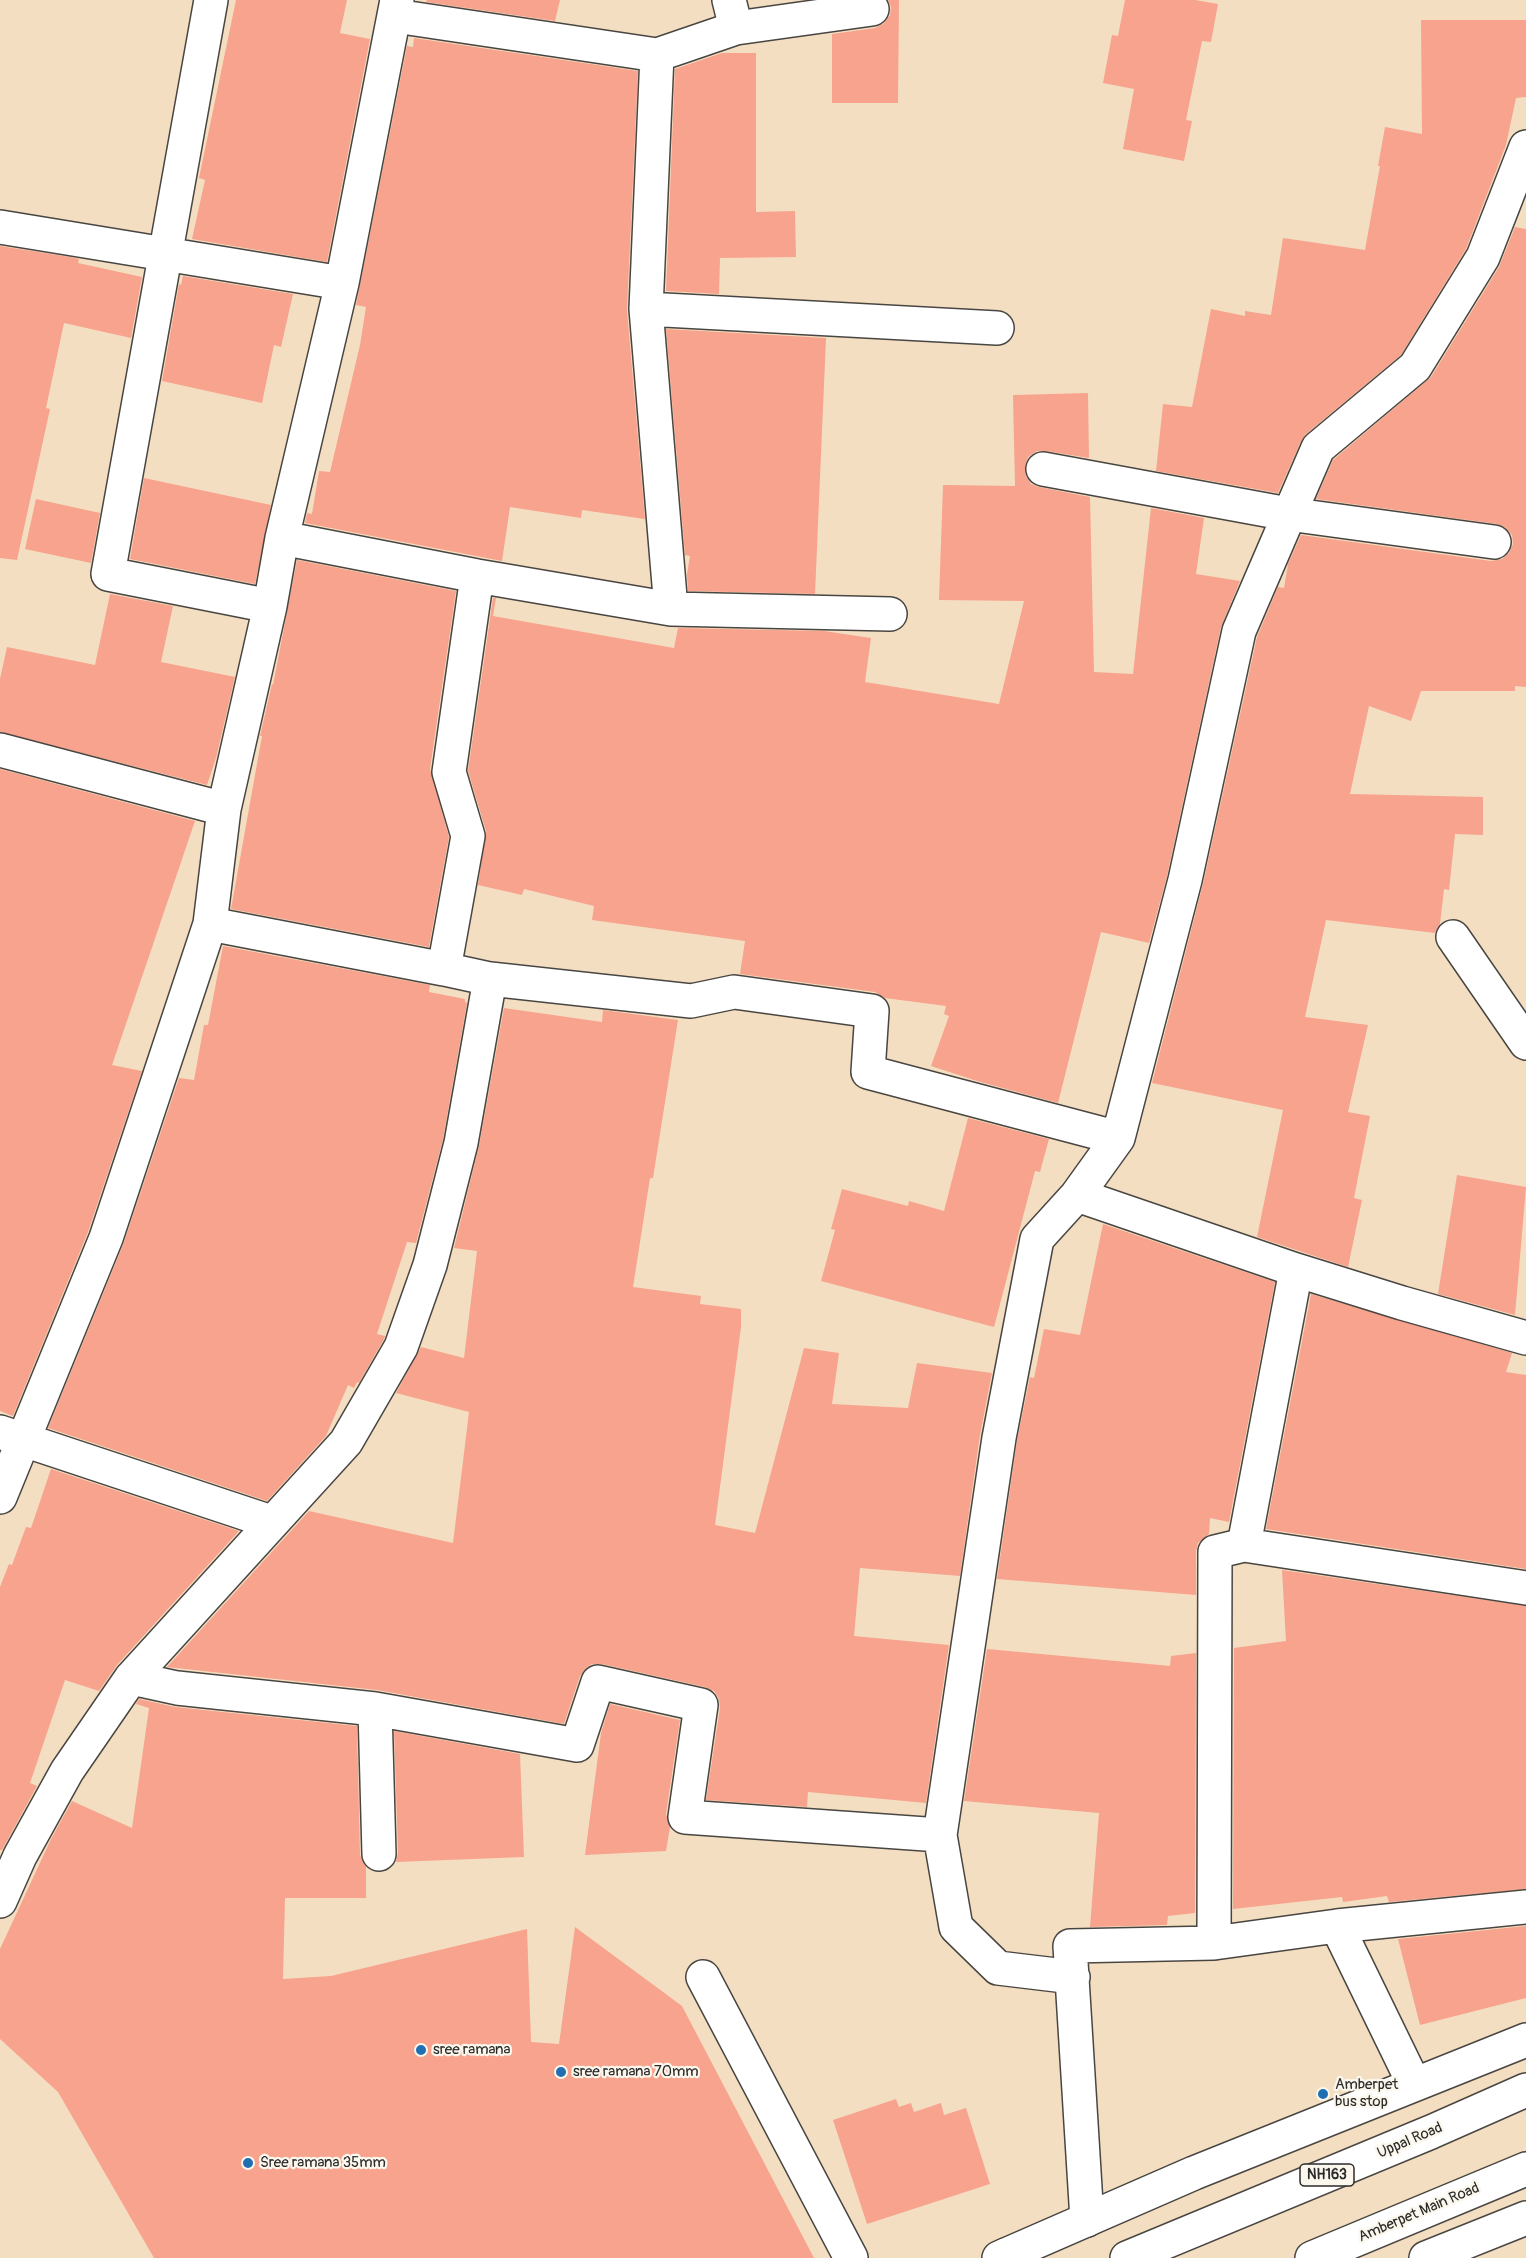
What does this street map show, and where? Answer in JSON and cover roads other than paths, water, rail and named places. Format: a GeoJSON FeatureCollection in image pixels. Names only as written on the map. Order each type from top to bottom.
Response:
{"type":"FeatureCollection","features":[{"type":"Feature","properties":{"kind":"main road"},"geometry":{"type":"LineString","coordinates":[[211,0],[108,574],[270,606]]}},
{"type":"Feature","properties":{"kind":"main road"},"geometry":{"type":"LineString","coordinates":[[0,1497],[11,1437],[106,1238],[210,924],[224,809],[270,606],[282,538],[342,283],[396,8],[657,55],[733,14],[872,9]]}},
{"type":"Feature","properties":{"kind":"main road"},"geometry":{"type":"LineString","coordinates":[[657,55],[646,309],[671,609]]}},
{"type":"Feature","properties":{"kind":"main road"},"geometry":{"type":"LineString","coordinates":[[1073,1977],[998,1968],[956,1927],[940,1835],[999,1438],[1037,1239],[1077,1195],[1118,1138],[1185,880],[1239,631],[1288,514],[1318,448],[1415,367],[1483,257],[1526,147]]}},
{"type":"Feature","properties":{"kind":"main road"},"geometry":{"type":"LineString","coordinates":[[0,227],[342,283]]}},
{"type":"Feature","properties":{"kind":"main road"},"geometry":{"type":"LineString","coordinates":[[646,309],[997,328]]}},
{"type":"Feature","properties":{"kind":"main road"},"geometry":{"type":"LineString","coordinates":[[1043,469],[1288,514],[1494,542]]}},
{"type":"Feature","properties":{"kind":"main road"},"geometry":{"type":"LineString","coordinates":[[282,538],[477,576],[671,609],[890,614]]}},
{"type":"Feature","properties":{"kind":"main road"},"geometry":{"type":"LineString","coordinates":[[444,969],[468,836],[449,772],[477,576]]}},
{"type":"Feature","properties":{"kind":"main road"},"geometry":{"type":"LineString","coordinates":[[0,750],[224,809]]}},
{"type":"Feature","properties":{"kind":"main road"},"geometry":{"type":"LineString","coordinates":[[210,924],[490,979],[691,1001],[734,992],[872,1011],[868,1072],[1118,1138]]}},
{"type":"Feature","properties":{"kind":"main road"},"geometry":{"type":"LineString","coordinates":[[1453,938],[1526,1043]]}},
{"type":"Feature","properties":{"kind":"main road"},"geometry":{"type":"LineString","coordinates":[[0,1901],[20,1856],[67,1771],[131,1678],[346,1442],[401,1347],[430,1265],[458,1154],[490,979]]}},
{"type":"Feature","properties":{"kind":"main road"},"geometry":{"type":"LineString","coordinates":[[1077,1195],[1296,1270],[1526,1338]]}},
{"type":"Feature","properties":{"kind":"main road"},"geometry":{"type":"LineString","coordinates":[[1244,1545],[1296,1270]]}},
{"type":"Feature","properties":{"kind":"main road"},"geometry":{"type":"LineString","coordinates":[[11,1437],[271,1522]]}},
{"type":"Feature","properties":{"kind":"main road"},"geometry":{"type":"LineString","coordinates":[[1214,1943],[1215,1552],[1244,1545],[1526,1588]]}},
{"type":"Feature","properties":{"kind":"main road"},"geometry":{"type":"LineString","coordinates":[[131,1678],[177,1688],[375,1709],[577,1745],[597,1682],[701,1705],[685,1817],[940,1835]]}},
{"type":"Feature","properties":{"kind":"main road"},"geometry":{"type":"LineString","coordinates":[[375,1709],[379,1854]]}},
{"type":"Feature","properties":{"kind":"main road"},"geometry":{"type":"LineString","coordinates":[[1087,2220],[1071,1946],[1214,1943],[1337,1926],[1526,1907]]}},
{"type":"Feature","properties":{"kind":"main road"},"geometry":{"type":"LineString","coordinates":[[1337,1926],[1414,2084]]}},
{"type":"Feature","properties":{"kind":"main road"},"geometry":{"type":"LineString","coordinates":[[703,1977],[851,2258]]}},
{"type":"Feature","properties":{"kind":"main road"},"geometry":{"type":"LineString","coordinates":[[1004,2257],[1194,2174],[1526,2040]]}},
{"type":"Feature","properties":{"kind":"main road","name":"Uppal Road"},"geometry":{"type":"LineString","coordinates":[[1127,2258],[1431,2132],[1526,2090]]}},
{"type":"Feature","properties":{"kind":"main road","name":"Amberpet Main Road"},"geometry":{"type":"LineString","coordinates":[[1312,2258],[1526,2169]]}},
{"type":"Feature","properties":{"kind":"main road"},"geometry":{"type":"LineString","coordinates":[[1426,2258],[1526,2218]]}},
{"type":"Feature","properties":{"kind":"place","name":"sree ramana"},"geometry":{"type":"Point","coordinates":[421,2050]}},
{"type":"Feature","properties":{"kind":"place","name":"sree ramana 70mm"},"geometry":{"type":"Point","coordinates":[561,2072]}},
{"type":"Feature","properties":{"kind":"place","name":"Amberpet bus stop"},"geometry":{"type":"Point","coordinates":[1323,2094]}},
{"type":"Feature","properties":{"kind":"place","name":"Sree ramana 35mm"},"geometry":{"type":"Point","coordinates":[248,2163]}}]}
